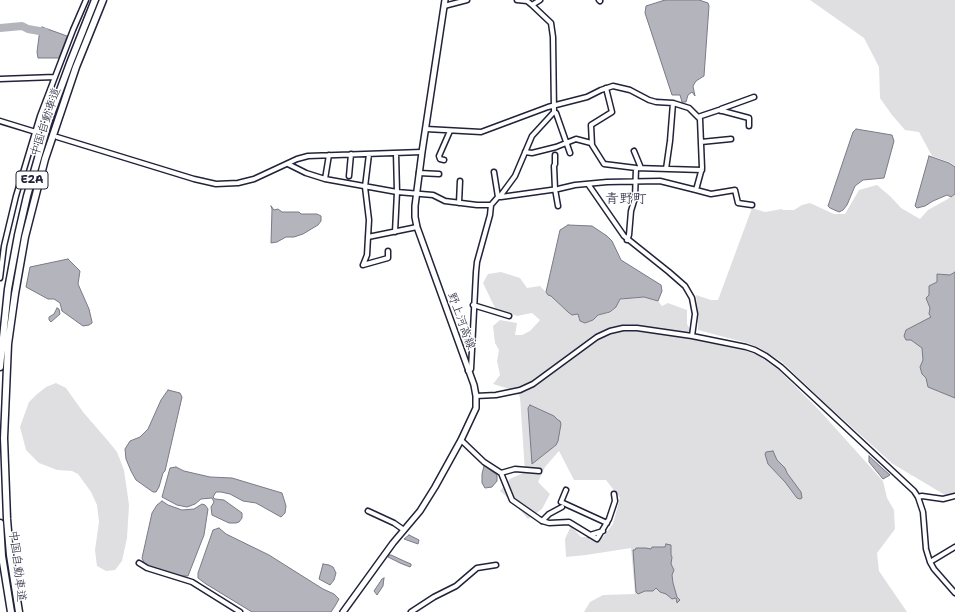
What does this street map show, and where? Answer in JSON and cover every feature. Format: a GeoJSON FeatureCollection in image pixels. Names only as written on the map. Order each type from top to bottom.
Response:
{"type":"FeatureCollection","features":[{"type":"Feature","properties":{"kind":"highway","name":"中国自動車道"},"geometry":{"type":"LineString","coordinates":[[0,367],[8,289],[27,196],[50,120],[70,63],[95,0]]}},
{"type":"Feature","properties":{"kind":"highway","name":"中国自動車道"},"geometry":{"type":"LineString","coordinates":[[19,612],[10,555],[4,438],[8,344],[14,294],[25,237],[56,121],[103,0]]}},
{"type":"Feature","properties":{"kind":"highway","name":"中国自動車道"},"geometry":{"type":"LineString","coordinates":[[0,523],[2,556],[12,612]]}},
{"type":"Feature","properties":{"kind":"main road","name":"野上河高線"},"geometry":{"type":"LineString","coordinates":[[342,612],[435,488],[461,440],[476,408],[476,396],[417,227],[414,206],[445,0]]}},
{"type":"Feature","properties":{"kind":"street"},"geometry":{"type":"LineString","coordinates":[[0,278],[5,241],[16,196],[54,77],[86,0]]}},
{"type":"Feature","properties":{"kind":"street"},"geometry":{"type":"LineString","coordinates":[[444,6],[468,0]]}},
{"type":"Feature","properties":{"kind":"street"},"geometry":{"type":"LineString","coordinates":[[517,0],[527,1],[551,23],[553,37],[554,112],[556,113],[570,153]]}},
{"type":"Feature","properties":{"kind":"street"},"geometry":{"type":"LineString","coordinates":[[532,5],[540,0]]}},
{"type":"Feature","properties":{"kind":"street"},"geometry":{"type":"LineString","coordinates":[[0,79],[54,77]]}},
{"type":"Feature","properties":{"kind":"street"},"geometry":{"type":"LineString","coordinates":[[426,129],[481,132],[529,113],[587,98],[613,86],[630,90],[652,101],[673,103],[689,108],[700,119],[702,170],[696,190]]}},
{"type":"Feature","properties":{"kind":"street"},"geometry":{"type":"LineString","coordinates":[[606,88],[612,112],[592,124],[592,142],[604,164],[636,168],[702,170]]}},
{"type":"Feature","properties":{"kind":"street"},"geometry":{"type":"LineString","coordinates":[[698,117],[721,111],[721,109],[754,97]]}},
{"type":"Feature","properties":{"kind":"street"},"geometry":{"type":"LineString","coordinates":[[666,169],[673,103]]}},
{"type":"Feature","properties":{"kind":"street"},"geometry":{"type":"LineString","coordinates":[[721,111],[749,118],[749,126]]}},
{"type":"Feature","properties":{"kind":"street"},"geometry":{"type":"LineString","coordinates":[[468,371],[471,369],[473,305],[477,262],[490,215],[491,206],[500,197],[515,176],[532,136],[554,112]]}},
{"type":"Feature","properties":{"kind":"street"},"geometry":{"type":"LineString","coordinates":[[0,121],[37,132]]}},
{"type":"Feature","properties":{"kind":"street"},"geometry":{"type":"LineString","coordinates":[[444,160],[440,159],[439,156],[450,131]]}},
{"type":"Feature","properties":{"kind":"street"},"geometry":{"type":"LineString","coordinates":[[57,137],[194,179],[216,184],[238,183],[254,179],[297,159],[308,156],[422,152]]}},
{"type":"Feature","properties":{"kind":"street"},"geometry":{"type":"LineString","coordinates":[[525,152],[532,153],[556,147],[576,139],[592,142]]}},
{"type":"Feature","properties":{"kind":"street"},"geometry":{"type":"LineString","coordinates":[[701,142],[731,139]]}},
{"type":"Feature","properties":{"kind":"street"},"geometry":{"type":"LineString","coordinates":[[634,151],[641,168]]}},
{"type":"Feature","properties":{"kind":"street"},"geometry":{"type":"LineString","coordinates":[[395,232],[397,192],[396,152]]}},
{"type":"Feature","properties":{"kind":"street"},"geometry":{"type":"LineString","coordinates":[[349,176],[351,154]]}},
{"type":"Feature","properties":{"kind":"street"},"geometry":{"type":"LineString","coordinates":[[369,154],[365,187],[368,237],[367,255],[363,265],[388,258],[388,251]]}},
{"type":"Feature","properties":{"kind":"street"},"geometry":{"type":"LineString","coordinates":[[325,179],[329,155]]}},
{"type":"Feature","properties":{"kind":"street"},"geometry":{"type":"LineString","coordinates":[[555,155],[555,189],[558,206]]}},
{"type":"Feature","properties":{"kind":"street"},"geometry":{"type":"LineString","coordinates":[[288,164],[306,173],[325,179],[397,192],[433,195],[445,201],[491,206]]}},
{"type":"Feature","properties":{"kind":"street"},"geometry":{"type":"LineString","coordinates":[[627,240],[629,236],[631,211],[635,198],[636,168]]}},
{"type":"Feature","properties":{"kind":"street"},"geometry":{"type":"LineString","coordinates":[[494,172],[500,197]]}},
{"type":"Feature","properties":{"kind":"street"},"geometry":{"type":"LineString","coordinates":[[419,173],[439,174]]}},
{"type":"Feature","properties":{"kind":"street"},"geometry":{"type":"LineString","coordinates":[[500,197],[575,185],[660,181],[711,194],[735,190],[738,203],[752,205]]}},
{"type":"Feature","properties":{"kind":"street"},"geometry":{"type":"LineString","coordinates":[[459,203],[460,182]]}},
{"type":"Feature","properties":{"kind":"street"},"geometry":{"type":"LineString","coordinates":[[588,184],[617,228],[627,240],[685,286],[692,298],[695,314],[692,336]]}},
{"type":"Feature","properties":{"kind":"street"},"geometry":{"type":"LineString","coordinates":[[368,237],[417,227]]}},
{"type":"Feature","properties":{"kind":"street"},"geometry":{"type":"LineString","coordinates":[[473,305],[509,316]]}},
{"type":"Feature","properties":{"kind":"street"},"geometry":{"type":"LineString","coordinates":[[476,396],[496,395],[520,390],[533,384],[597,337],[610,331],[623,328],[638,328],[692,336],[746,347],[766,356],[781,367],[907,484],[918,497],[923,512],[926,549],[930,562],[937,573],[955,593]]}},
{"type":"Feature","properties":{"kind":"street"},"geometry":{"type":"LineString","coordinates":[[461,440],[484,462],[501,473],[512,500],[542,521],[549,523],[569,522],[597,539],[607,523],[615,500],[614,494]]}},
{"type":"Feature","properties":{"kind":"street"},"geometry":{"type":"LineString","coordinates":[[501,473],[515,469],[539,471]]}},
{"type":"Feature","properties":{"kind":"street"},"geometry":{"type":"LineString","coordinates":[[566,490],[561,502],[607,523]]}},
{"type":"Feature","properties":{"kind":"street"},"geometry":{"type":"LineString","coordinates":[[918,497],[922,496],[942,499],[955,496]]}},
{"type":"Feature","properties":{"kind":"street"},"geometry":{"type":"LineString","coordinates":[[542,521],[562,507]]}},
{"type":"Feature","properties":{"kind":"street"},"geometry":{"type":"LineString","coordinates":[[368,511],[394,523],[404,530]]}},
{"type":"Feature","properties":{"kind":"street"},"geometry":{"type":"LineString","coordinates":[[930,562],[955,547]]}},
{"type":"Feature","properties":{"kind":"street"},"geometry":{"type":"LineString","coordinates":[[139,563],[147,568],[192,582],[240,612]]}},
{"type":"Feature","properties":{"kind":"street"},"geometry":{"type":"LineString","coordinates":[[411,612],[434,597],[456,586],[477,568],[496,565]]}},
{"type":"Feature","properties":{"kind":"shaded area"},"geometry":{"type":"Polygon","coordinates":[[[665,0],[699,0],[708,3],[709,6],[704,76],[696,81],[693,86],[695,96],[692,92],[688,95],[686,102],[682,102],[680,95],[672,95],[645,13],[646,6],[665,0]]]}},
{"type":"Feature","properties":{"kind":"shaded area"},"geometry":{"type":"Polygon","coordinates":[[[810,0],[955,0],[955,166],[949,162],[932,156],[919,132],[905,130],[892,115],[880,98],[879,67],[864,38],[810,0]]]}},
{"type":"Feature","properties":{"kind":"shaded area"},"geometry":{"type":"Polygon","coordinates":[[[42,27],[67,36],[59,58],[38,58],[37,52],[40,29],[42,27]]]}},
{"type":"Feature","properties":{"kind":"shaded area"},"geometry":{"type":"Polygon","coordinates":[[[856,129],[892,135],[894,141],[884,178],[863,180],[855,186],[847,205],[839,212],[828,206],[853,132],[856,129]]]}},
{"type":"Feature","properties":{"kind":"shaded area"},"geometry":{"type":"Polygon","coordinates":[[[929,156],[949,163],[955,167],[955,194],[951,197],[947,195],[925,206],[917,208],[915,206],[929,156]]]}},
{"type":"Feature","properties":{"kind":"shaded area"},"geometry":{"type":"Polygon","coordinates":[[[877,185],[901,208],[920,219],[928,210],[955,195],[955,494],[945,495],[893,464],[782,362],[758,347],[698,330],[696,295],[711,300],[718,300],[752,208],[765,212],[782,209],[794,210],[802,205],[810,203],[834,214],[845,214],[859,190],[877,185]]]}},
{"type":"Feature","properties":{"kind":"shaded area"},"geometry":{"type":"Polygon","coordinates":[[[271,206],[274,210],[278,209],[282,212],[317,214],[321,216],[321,221],[318,225],[303,234],[294,237],[286,237],[277,242],[271,243],[271,206]]]}},
{"type":"Feature","properties":{"kind":"shaded area"},"geometry":{"type":"Polygon","coordinates":[[[568,225],[592,226],[607,236],[612,241],[621,260],[661,285],[662,291],[658,301],[644,297],[620,299],[616,307],[610,312],[598,315],[593,320],[585,323],[580,321],[578,314],[572,315],[568,312],[546,292],[560,230],[568,225]]]}},
{"type":"Feature","properties":{"kind":"shaded area"},"geometry":{"type":"Polygon","coordinates":[[[68,259],[80,271],[78,284],[89,309],[92,323],[89,325],[83,326],[62,311],[60,303],[54,299],[48,299],[26,287],[30,267],[68,259]]]}},
{"type":"Feature","properties":{"kind":"shaded area"},"geometry":{"type":"Polygon","coordinates":[[[501,272],[520,278],[527,288],[540,286],[548,295],[572,315],[578,314],[580,321],[585,323],[593,320],[598,315],[610,313],[616,307],[620,299],[644,297],[658,301],[662,306],[668,303],[687,310],[687,324],[696,340],[758,355],[780,371],[820,411],[883,481],[887,498],[894,510],[895,529],[877,553],[879,571],[907,612],[584,612],[590,602],[603,595],[635,594],[631,548],[566,557],[565,539],[571,526],[581,537],[603,537],[613,524],[620,498],[606,480],[574,480],[559,451],[545,467],[538,482],[550,494],[542,509],[528,519],[514,503],[500,491],[510,479],[525,472],[520,397],[516,391],[493,384],[500,375],[497,361],[499,350],[495,343],[493,326],[500,320],[517,323],[515,335],[522,335],[530,331],[540,320],[532,313],[517,316],[495,308],[483,283],[488,274],[501,272]]]}},
{"type":"Feature","properties":{"kind":"shaded area"},"geometry":{"type":"Polygon","coordinates":[[[955,272],[955,398],[928,387],[926,378],[922,374],[920,367],[923,360],[922,348],[911,340],[906,340],[904,336],[906,330],[931,317],[929,314],[930,308],[926,298],[929,295],[929,286],[937,282],[937,274],[950,275],[955,272]]]}},
{"type":"Feature","properties":{"kind":"shaded area"},"geometry":{"type":"Polygon","coordinates":[[[57,308],[59,309],[60,314],[51,322],[49,317],[54,314],[57,308]]]}},
{"type":"Feature","properties":{"kind":"shaded area"},"geometry":{"type":"Polygon","coordinates":[[[56,383],[66,388],[83,412],[117,452],[124,470],[129,505],[127,538],[122,561],[115,570],[106,571],[97,566],[95,550],[99,522],[97,505],[91,492],[78,474],[72,471],[57,470],[39,463],[26,450],[20,427],[29,402],[46,387],[56,383]]]}},
{"type":"Feature","properties":{"kind":"shaded area"},"geometry":{"type":"Polygon","coordinates":[[[168,390],[180,393],[182,397],[165,471],[159,487],[156,492],[153,492],[136,480],[126,459],[125,449],[130,441],[140,437],[148,429],[161,400],[168,390]]]}},
{"type":"Feature","properties":{"kind":"shaded area"},"geometry":{"type":"Polygon","coordinates":[[[530,405],[554,416],[560,421],[561,424],[556,445],[532,464],[528,408],[530,405]]]}},
{"type":"Feature","properties":{"kind":"shaded area"},"geometry":{"type":"Polygon","coordinates":[[[773,451],[777,460],[785,468],[801,492],[802,498],[797,498],[785,482],[768,464],[765,454],[766,452],[773,451]]]}},
{"type":"Feature","properties":{"kind":"shaded area"},"geometry":{"type":"Polygon","coordinates":[[[869,456],[890,475],[883,479],[869,462],[869,456]]]}},
{"type":"Feature","properties":{"kind":"shaded area"},"geometry":{"type":"Polygon","coordinates":[[[484,466],[497,475],[497,481],[492,487],[485,488],[482,483],[484,466]]]}},
{"type":"Feature","properties":{"kind":"shaded area"},"geometry":{"type":"Polygon","coordinates":[[[176,467],[184,471],[210,477],[232,478],[282,493],[286,506],[285,513],[281,517],[256,503],[243,501],[230,494],[221,492],[216,492],[213,497],[215,499],[224,500],[242,513],[242,518],[239,522],[229,523],[212,515],[211,507],[214,502],[212,498],[201,499],[195,504],[187,507],[177,505],[162,497],[170,468],[176,467]]]}},
{"type":"Feature","properties":{"kind":"shaded area"},"geometry":{"type":"Polygon","coordinates":[[[162,501],[182,510],[194,509],[202,504],[208,509],[204,535],[188,576],[178,576],[151,568],[144,563],[142,558],[152,513],[157,505],[162,501]]]}},
{"type":"Feature","properties":{"kind":"shaded area"},"geometry":{"type":"Polygon","coordinates":[[[219,528],[226,534],[269,555],[323,589],[334,594],[339,599],[331,612],[252,612],[198,578],[198,573],[213,530],[219,528]]]}},
{"type":"Feature","properties":{"kind":"shaded area"},"geometry":{"type":"Polygon","coordinates":[[[409,535],[419,540],[418,544],[404,539],[409,535]]]}},
{"type":"Feature","properties":{"kind":"shaded area"},"geometry":{"type":"Polygon","coordinates":[[[666,544],[671,545],[671,564],[674,570],[672,575],[673,583],[677,597],[680,600],[677,603],[676,598],[672,599],[656,588],[653,591],[645,591],[638,594],[636,592],[633,550],[636,548],[651,549],[652,547],[665,547],[666,544]]]}},
{"type":"Feature","properties":{"kind":"shaded area"},"geometry":{"type":"Polygon","coordinates":[[[389,555],[411,564],[411,566],[410,567],[388,557],[389,555]]]}},
{"type":"Feature","properties":{"kind":"shaded area"},"geometry":{"type":"Polygon","coordinates":[[[323,564],[333,567],[336,573],[334,580],[330,585],[319,579],[323,564]]]}},
{"type":"Feature","properties":{"kind":"shaded area"},"geometry":{"type":"Polygon","coordinates":[[[384,578],[383,586],[377,595],[374,591],[384,578]]]}},
{"type":"Feature","properties":{"kind":"waterway"},"geometry":{"type":"LineString","coordinates":[[0,28],[22,26],[28,29],[45,32]]}},
{"type":"Feature","properties":{"kind":"district","name":"青野町"},"geometry":{"type":"Point","coordinates":[626,199]}}]}
